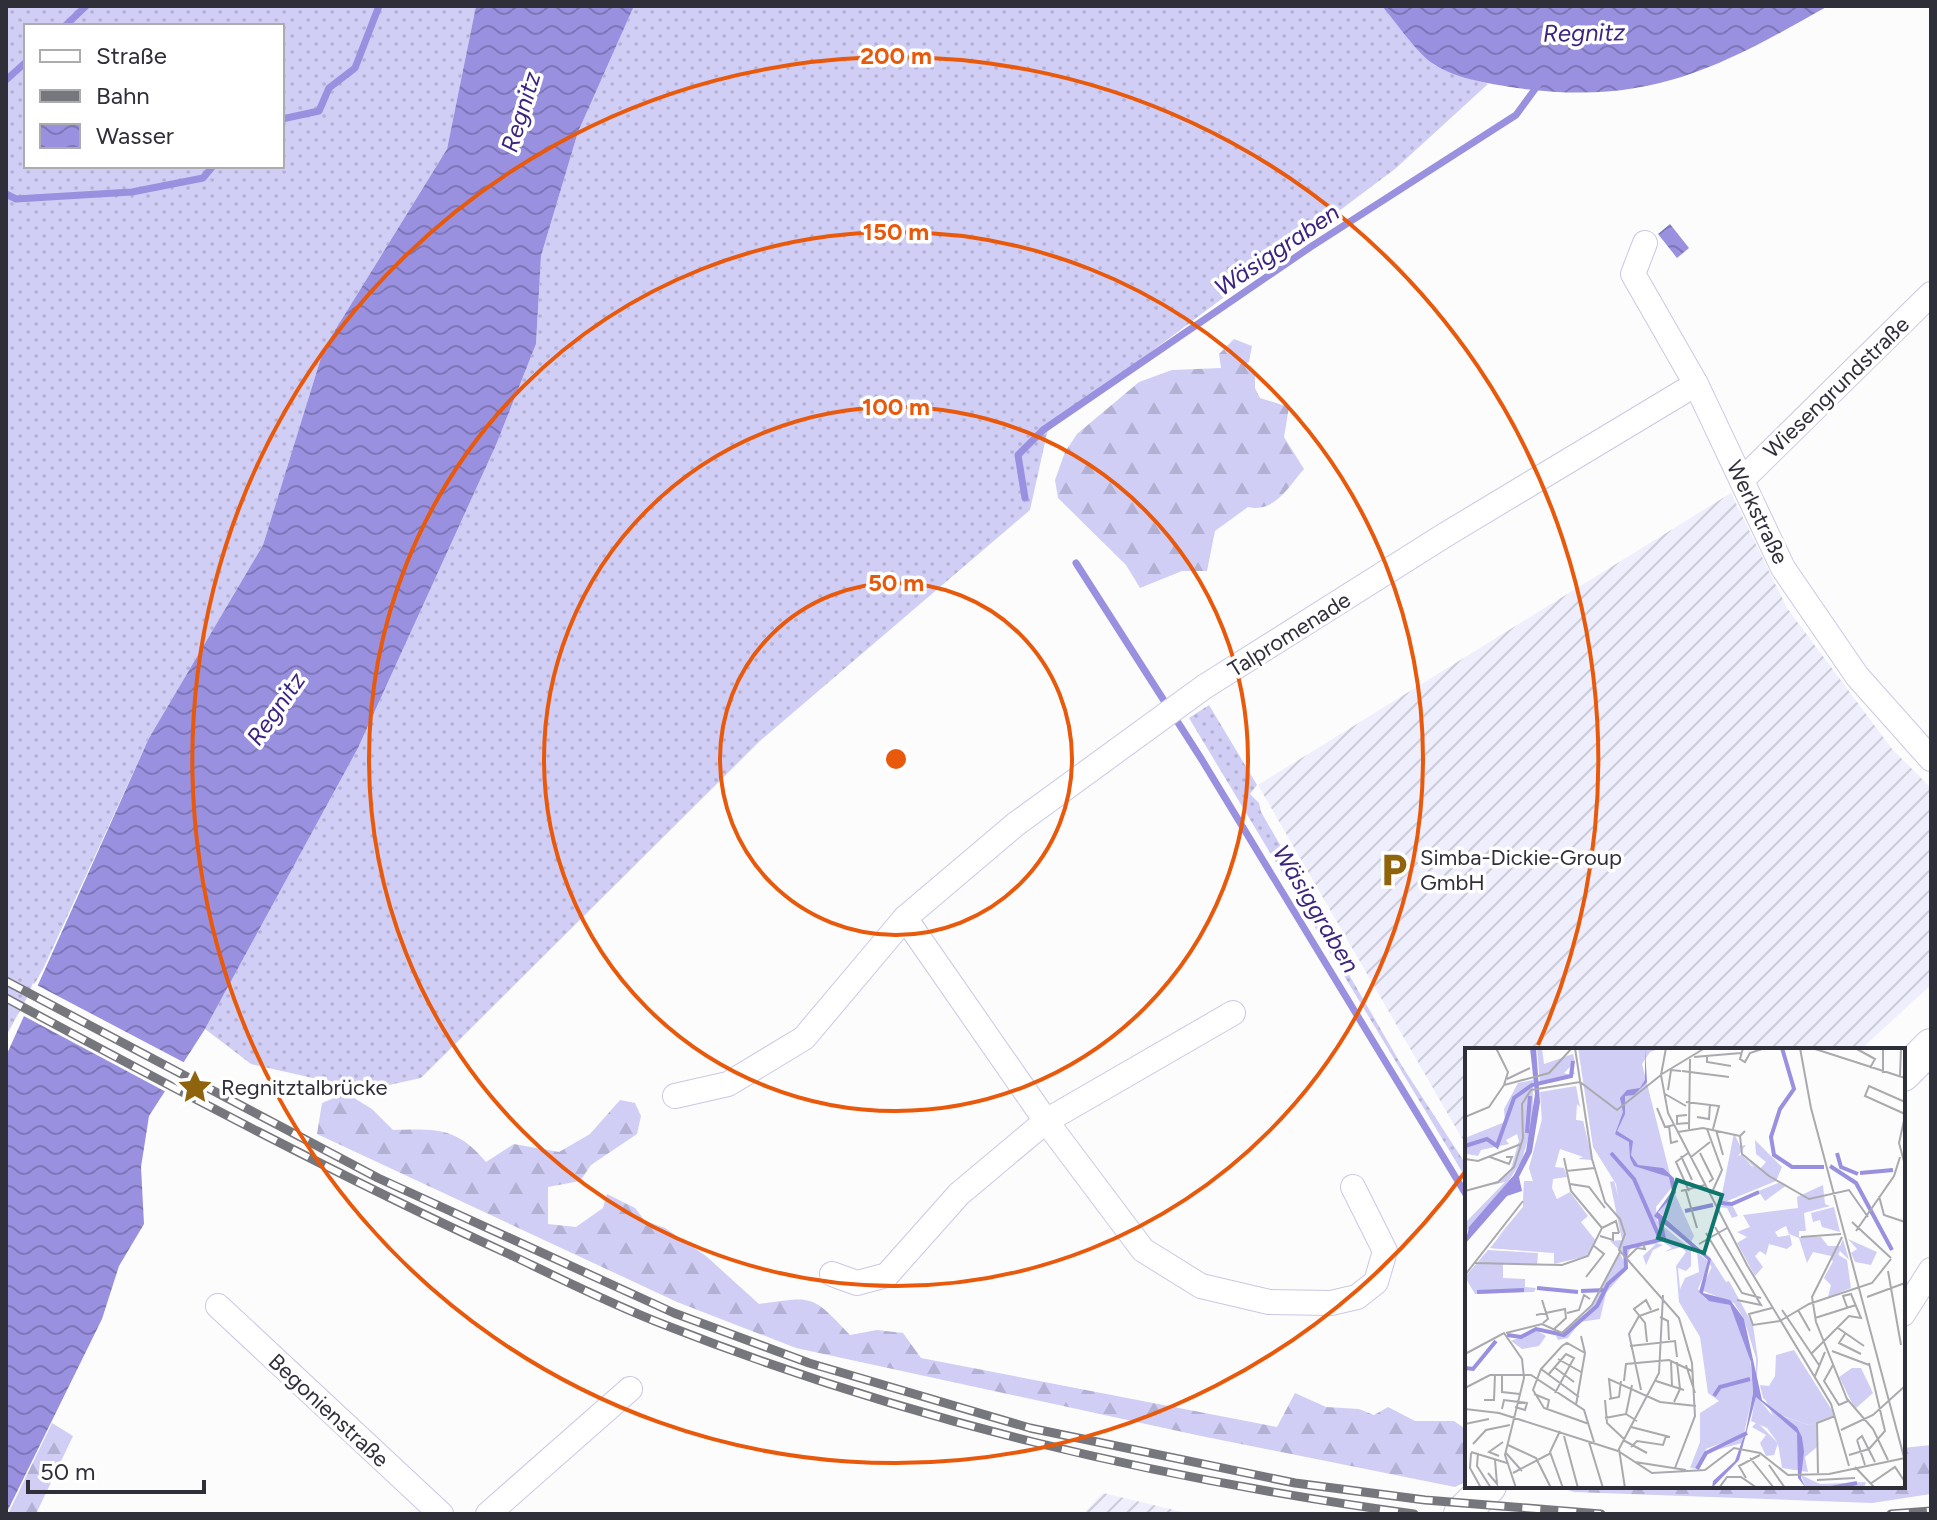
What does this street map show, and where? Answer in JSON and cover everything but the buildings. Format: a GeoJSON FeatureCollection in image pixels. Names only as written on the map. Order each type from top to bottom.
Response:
{"type":"FeatureCollection","features":[{"type":"Feature","properties":{"kind":"main road"},"geometry":{"type":"LineString","coordinates":[[1905,1072],[1931,1046]]}},
{"type":"Feature","properties":{"kind":"street","name":"Werkstraße"},"geometry":{"type":"LineString","coordinates":[[1645,243],[1633,274],[1696,384],[1783,568],[1857,676],[1931,759]]}},
{"type":"Feature","properties":{"kind":"street","name":"Wiesengrundstraße"},"geometry":{"type":"LineString","coordinates":[[1742,480],[1931,294]]}},
{"type":"Feature","properties":{"kind":"street","name":"Talpromenade"},"geometry":{"type":"LineString","coordinates":[[675,1096],[728,1084],[804,1038],[905,918],[1016,824],[1204,687],[1445,535],[1696,384]]}},
{"type":"Feature","properties":{"kind":"street"},"geometry":{"type":"LineString","coordinates":[[905,918],[1046,1121],[1143,1250],[1201,1286],[1269,1302],[1331,1303],[1357,1297],[1376,1282],[1385,1251],[1353,1187]]}},
{"type":"Feature","properties":{"kind":"street"},"geometry":{"type":"LineString","coordinates":[[832,1274],[857,1283],[887,1275],[959,1194],[1046,1121],[1233,1013]]}},
{"type":"Feature","properties":{"kind":"street"},"geometry":{"type":"LineString","coordinates":[[1905,1311],[1931,1270]]}},
{"type":"Feature","properties":{"kind":"street","name":"Begonienstraße"},"geometry":{"type":"LineString","coordinates":[[218,1306],[441,1514]]}},
{"type":"Feature","properties":{"kind":"street"},"geometry":{"type":"LineString","coordinates":[[488,1514],[630,1389]]}},
{"type":"Feature","properties":{"kind":"shaded area","name":"Simba-Dickie-Group GmbH"},"geometry":{"type":"Polygon","coordinates":[[[1731,493],[1787,608],[1892,749],[1931,788],[1931,985],[1862,1048],[1465,1048],[1465,1144],[1258,785],[1731,493]]]}},
{"type":"Feature","properties":{"kind":"shaded area"},"geometry":{"type":"Polygon","coordinates":[[[1103,1493],[1191,1514],[1083,1514],[1103,1493]]]}},
{"type":"Feature","properties":{"kind":"green space"},"geometry":{"type":"Polygon","coordinates":[[[6,6],[476,6],[447,149],[324,348],[263,545],[149,738],[44,967],[6,1036],[6,6]]]}},
{"type":"Feature","properties":{"kind":"green space"},"geometry":{"type":"Polygon","coordinates":[[[634,6],[1382,6],[1434,65],[1488,84],[1395,169],[1048,429],[1030,510],[760,741],[421,1078],[366,1090],[251,1064],[205,1029],[358,748],[496,445],[536,344],[541,256],[578,132],[634,6]]]}},
{"type":"Feature","properties":{"kind":"green space"},"geometry":{"type":"Polygon","coordinates":[[[1234,339],[1252,346],[1249,362],[1245,364],[1255,374],[1255,388],[1260,398],[1289,407],[1284,437],[1304,469],[1273,502],[1258,508],[1248,507],[1215,531],[1207,571],[1182,571],[1140,588],[1126,565],[1058,498],[1055,480],[1065,452],[1077,434],[1139,382],[1172,370],[1221,368],[1219,354],[1234,339]]]}},
{"type":"Feature","properties":{"kind":"green space"},"geometry":{"type":"Polygon","coordinates":[[[1209,705],[1257,785],[1250,794],[1259,803],[1261,812],[1318,910],[1319,923],[1402,1066],[1465,1163],[1465,1177],[1189,718],[1209,705]]]}},
{"type":"Feature","properties":{"kind":"green space"},"geometry":{"type":"Polygon","coordinates":[[[346,1093],[372,1109],[393,1130],[445,1132],[465,1142],[486,1162],[514,1144],[559,1152],[590,1134],[620,1100],[635,1103],[641,1116],[637,1134],[591,1165],[580,1181],[548,1187],[548,1224],[576,1227],[603,1208],[607,1194],[635,1208],[645,1221],[665,1228],[706,1256],[759,1304],[810,1301],[827,1311],[850,1335],[877,1330],[903,1333],[921,1358],[1277,1427],[1295,1393],[1326,1407],[1359,1409],[1374,1415],[1388,1407],[1415,1421],[1454,1421],[1465,1429],[1465,1482],[1455,1487],[1201,1436],[796,1348],[677,1302],[317,1134],[322,1103],[346,1093]]]}},
{"type":"Feature","properties":{"kind":"green space"},"geometry":{"type":"Polygon","coordinates":[[[52,1423],[73,1436],[36,1514],[8,1514],[52,1423]]]}},
{"type":"Feature","properties":{"kind":"green space"},"geometry":{"type":"Polygon","coordinates":[[[1931,1445],[1931,1494],[1872,1503],[1574,1492],[1561,1488],[1905,1488],[1905,1448],[1931,1445]]]}},
{"type":"Feature","properties":{"kind":"water","name":"Regnitz"},"geometry":{"type":"Polygon","coordinates":[[[476,6],[634,6],[578,132],[541,256],[536,344],[496,445],[358,748],[205,1029],[149,1116],[141,1167],[144,1224],[119,1266],[102,1319],[6,1514],[6,1056],[149,738],[263,545],[324,348],[447,149],[476,6]]]}},
{"type":"Feature","properties":{"kind":"water","name":"Regnitz"},"geometry":{"type":"Polygon","coordinates":[[[1382,6],[1828,6],[1751,48],[1680,77],[1644,87],[1606,92],[1564,92],[1497,85],[1444,70],[1422,54],[1382,6]]]}},
{"type":"Feature","properties":{"kind":"water"},"geometry":{"type":"Polygon","coordinates":[[[1670,224],[1689,248],[1677,258],[1658,234],[1670,224]]]}},
{"type":"Feature","properties":{"kind":"pier"},"geometry":{"type":"Polygon","coordinates":[[[33,983],[187,1064],[168,1093],[20,1014],[33,983]]]}},
{"type":"Feature","properties":{"kind":"waterway"},"geometry":{"type":"LineString","coordinates":[[67,24],[86,6]]}},
{"type":"Feature","properties":{"kind":"waterway"},"geometry":{"type":"LineString","coordinates":[[284,119],[319,111],[329,88],[355,68],[379,6]]}},
{"type":"Feature","properties":{"kind":"waterway"},"geometry":{"type":"LineString","coordinates":[[6,80],[24,64]]}},
{"type":"Feature","properties":{"kind":"waterway","name":"Wäsiggraben"},"geometry":{"type":"LineString","coordinates":[[1025,498],[1018,455],[1043,430],[1312,246],[1516,115],[1538,85]]}},
{"type":"Feature","properties":{"kind":"waterway"},"geometry":{"type":"LineString","coordinates":[[6,194],[16,199],[132,192],[203,178],[211,168]]}},
{"type":"Feature","properties":{"kind":"waterway","name":"Wäsiggraben"},"geometry":{"type":"LineString","coordinates":[[1076,563],[1202,760],[1465,1193]]}},
{"type":"Feature","properties":{"kind":"railway"},"geometry":{"type":"LineString","coordinates":[[6,981],[378,1178],[674,1313],[809,1363],[1030,1428],[1295,1483],[1425,1500],[1601,1514]]}},
{"type":"Feature","properties":{"kind":"railway"},"geometry":{"type":"LineString","coordinates":[[6,998],[257,1131],[448,1226],[626,1309],[757,1359],[941,1417],[1127,1464],[1222,1483],[1414,1514]]}},
{"type":"Feature","properties":{"kind":"railway"},"geometry":{"type":"LineString","coordinates":[[1891,1514],[1931,1511]]}},
{"type":"Feature","properties":{"kind":"place","name":"Simba-Dickie-Group GmbH"},"geometry":{"type":"Point","coordinates":[1394,870]}},
{"type":"Feature","properties":{"kind":"place","name":"Regnitztalbrücke"},"geometry":{"type":"Point","coordinates":[195,1087]}}]}
